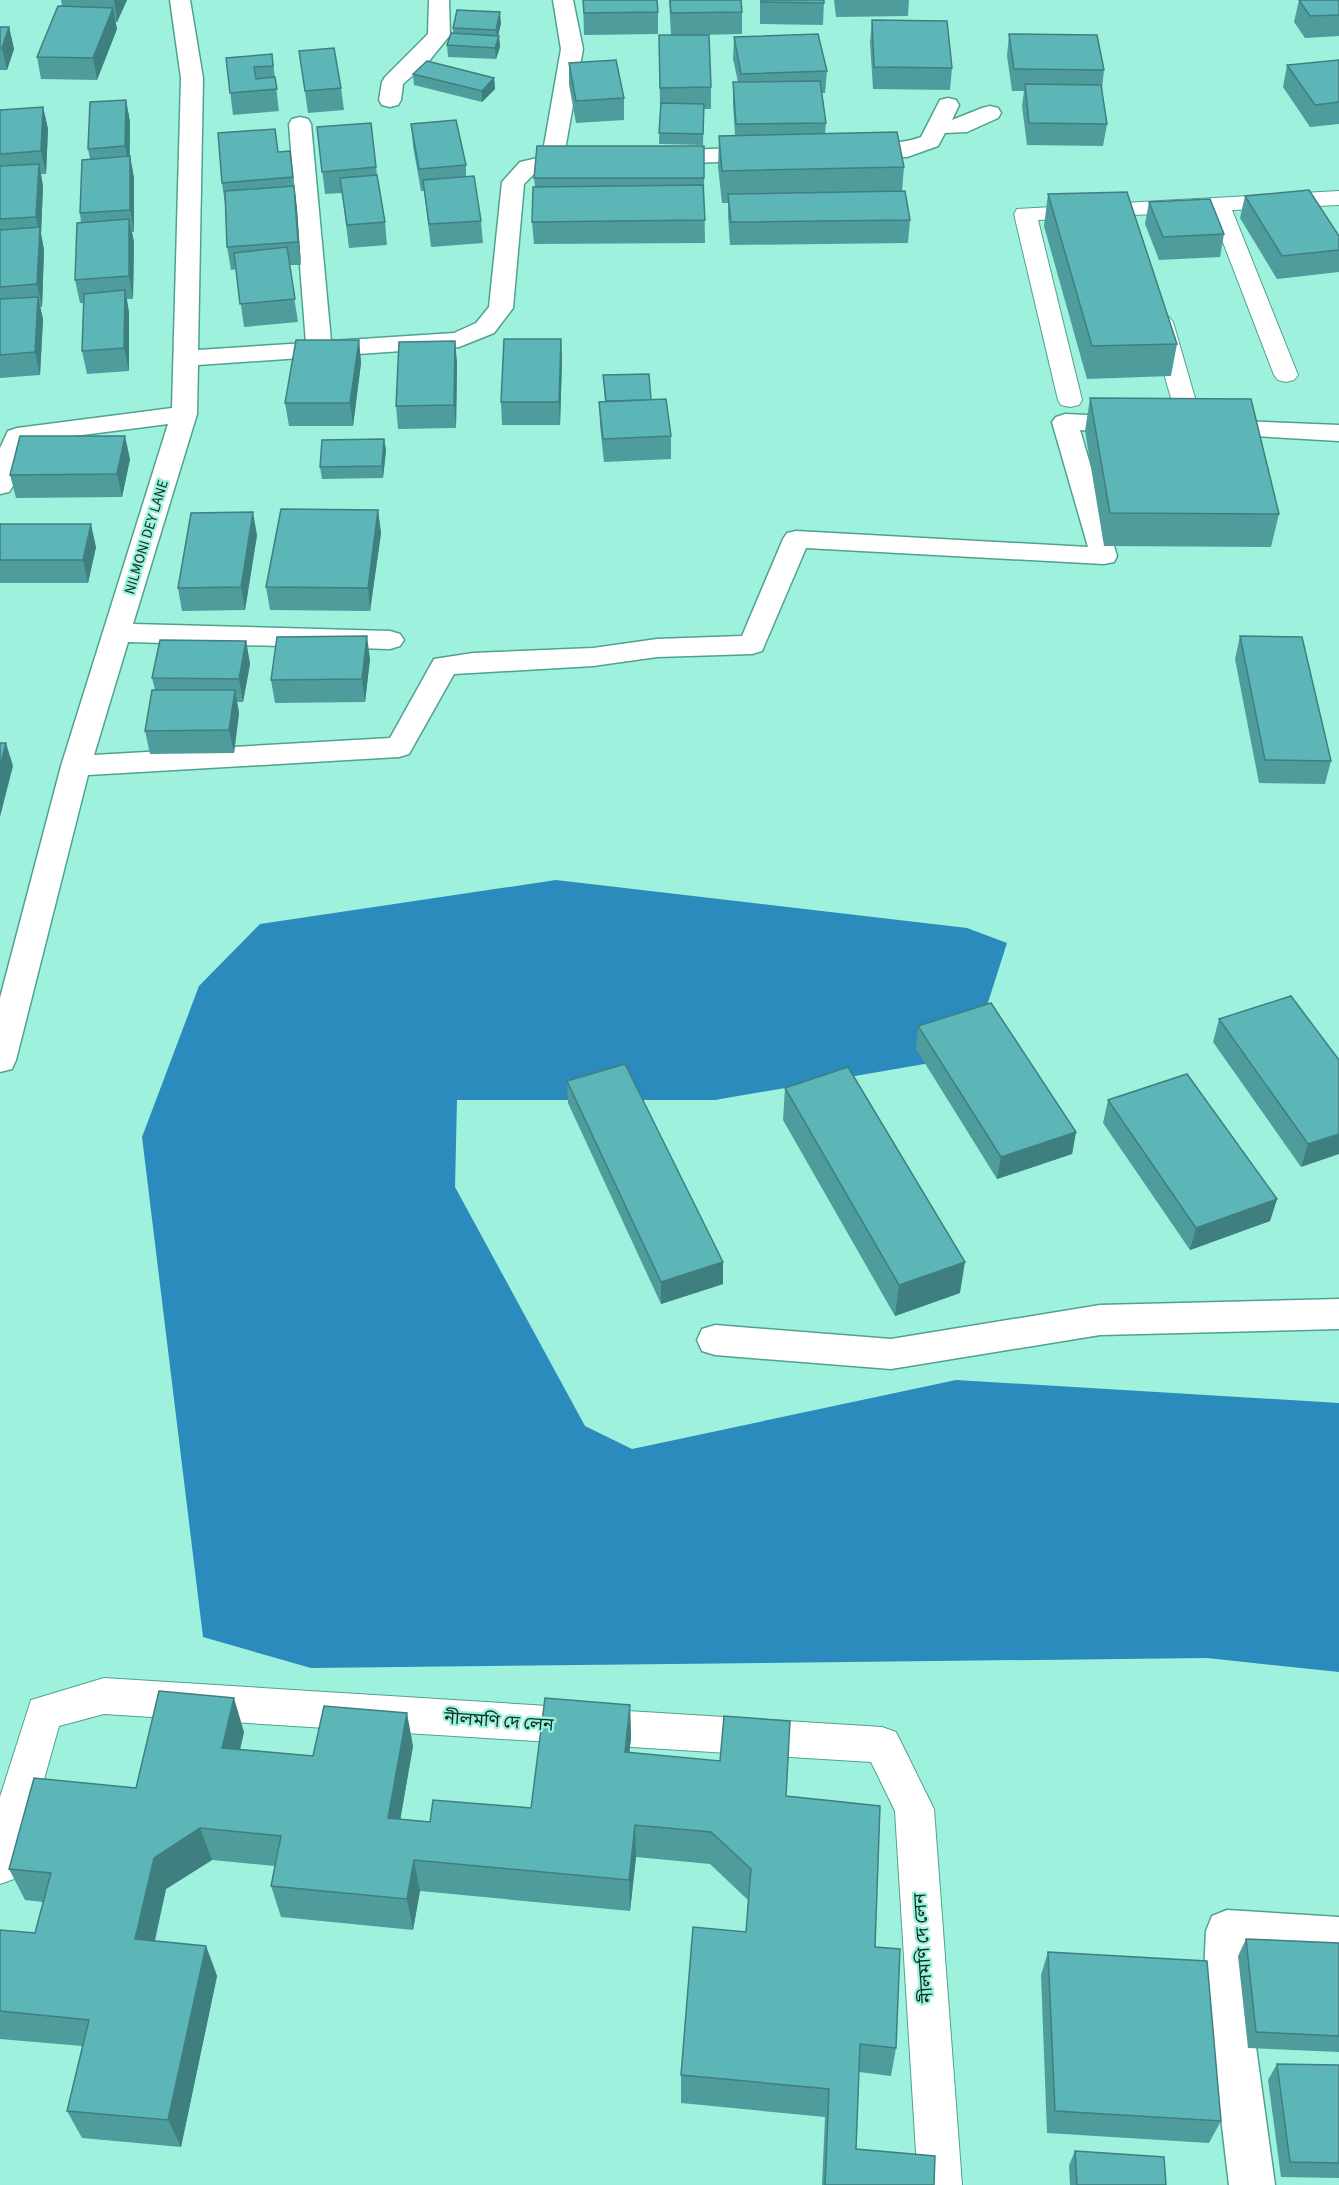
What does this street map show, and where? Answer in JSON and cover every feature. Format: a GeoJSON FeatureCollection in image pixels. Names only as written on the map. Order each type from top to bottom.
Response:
{"type":"FeatureCollection","features":[{"type":"Feature","properties":{"kind":"street","name":"NILMONI DEY LANE"},"geometry":{"type":"LineString","coordinates":[[0,1060],[76,766],[184,414],[184,357],[190,268],[192,78],[180,0]]}},
{"type":"Feature","properties":{"kind":"street"},"geometry":{"type":"LineString","coordinates":[[390,100],[393,82],[440,35],[439,0]]}},
{"type":"Feature","properties":{"kind":"street"},"geometry":{"type":"LineString","coordinates":[[552,161],[572,49],[563,0]]}},
{"type":"Feature","properties":{"kind":"street"},"geometry":{"type":"LineString","coordinates":[[836,152],[907,150],[930,141],[948,105]]}},
{"type":"Feature","properties":{"kind":"street"},"geometry":{"type":"LineString","coordinates":[[938,126],[959,127],[990,113]]}},
{"type":"Feature","properties":{"kind":"street"},"geometry":{"type":"LineString","coordinates":[[300,124],[319,347]]}},
{"type":"Feature","properties":{"kind":"street"},"geometry":{"type":"LineString","coordinates":[[635,158],[789,154]]}},
{"type":"Feature","properties":{"kind":"street"},"geometry":{"type":"LineString","coordinates":[[184,357],[459,340],[485,328],[501,308],[513,182],[528,167],[552,161],[576,160]]}},
{"type":"Feature","properties":{"kind":"street"},"geometry":{"type":"LineString","coordinates":[[0,486],[17,436],[184,414]]}},
{"type":"Feature","properties":{"kind":"street"},"geometry":{"type":"LineString","coordinates":[[76,766],[399,747],[444,666],[473,662],[593,657],[657,648],[752,645],[796,539],[1104,556],[1065,422],[1339,433]]}},
{"type":"Feature","properties":{"kind":"street"},"geometry":{"type":"LineString","coordinates":[[116,633],[390,640]]}},
{"type":"Feature","properties":{"kind":"street"},"geometry":{"type":"LineString","coordinates":[[715,1340],[891,1353],[1100,1320],[1339,1314]]}},
{"type":"Feature","properties":{"kind":"street"},"geometry":{"type":"LineString","coordinates":[[1252,2185],[1225,1974],[1227,1931],[1339,1938]]}},
{"type":"Feature","properties":{"kind":"lane"},"geometry":{"type":"LineString","coordinates":[[1070,400],[1025,214],[1339,198]]}},
{"type":"Feature","properties":{"kind":"lane"},"geometry":{"type":"LineString","coordinates":[[1219,204],[1286,375]]}},
{"type":"Feature","properties":{"kind":"lane"},"geometry":{"type":"LineString","coordinates":[[1128,209],[1135,231]]}},
{"type":"Feature","properties":{"kind":"lane"},"geometry":{"type":"LineString","coordinates":[[1154,298],[1183,398]]}},
{"type":"Feature","properties":{"kind":"lane","name":"নীলমণি দে লেন"},"geometry":{"type":"LineString","coordinates":[[0,1865],[44,1713],[104,1696],[882,1745],[914,1809],[940,2185]]}},
{"type":"Feature","properties":{"kind":"water"},"geometry":{"type":"Polygon","coordinates":[[[556,880],[967,928],[1007,943],[971,1056],[715,1100],[457,1100],[455,1187],[585,1426],[632,1449],[956,1380],[1339,1403],[1339,1672],[1207,1658],[311,1668],[203,1637],[142,1137],[199,986],[260,924],[556,880]]]}},
{"type":"Feature","properties":{"kind":"building"},"geometry":{"type":"Polygon","coordinates":[[[583,0],[657,0],[658,12],[584,13],[583,0]]]}},
{"type":"Feature","properties":{"kind":"building"},"geometry":{"type":"Polygon","coordinates":[[[670,0],[741,0],[742,12],[671,13],[670,0]]]}},
{"type":"Feature","properties":{"kind":"building"},"geometry":{"type":"Polygon","coordinates":[[[761,0],[824,0],[824,3],[761,2],[761,0]]]}},
{"type":"Feature","properties":{"kind":"building"},"geometry":{"type":"Polygon","coordinates":[[[1299,0],[1339,0],[1339,15],[1310,16],[1299,0]]]}},
{"type":"Feature","properties":{"kind":"building"},"geometry":{"type":"Polygon","coordinates":[[[58,6],[113,8],[93,58],[37,57],[58,6]]]}},
{"type":"Feature","properties":{"kind":"building"},"geometry":{"type":"Polygon","coordinates":[[[457,10],[500,12],[496,30],[453,28],[457,10]]]}},
{"type":"Feature","properties":{"kind":"building"},"geometry":{"type":"Polygon","coordinates":[[[872,20],[947,21],[952,68],[874,67],[872,20]]]}},
{"type":"Feature","properties":{"kind":"building"},"geometry":{"type":"Polygon","coordinates":[[[0,27],[9,27],[2,48],[0,48],[0,27]]]}},
{"type":"Feature","properties":{"kind":"building"},"geometry":{"type":"Polygon","coordinates":[[[451,33],[499,36],[495,48],[447,45],[451,33]]]}},
{"type":"Feature","properties":{"kind":"building"},"geometry":{"type":"Polygon","coordinates":[[[818,34],[827,71],[741,74],[734,37],[818,34]]]}},
{"type":"Feature","properties":{"kind":"building"},"geometry":{"type":"Polygon","coordinates":[[[1009,34],[1097,35],[1104,70],[1014,69],[1009,34]]]}},
{"type":"Feature","properties":{"kind":"building"},"geometry":{"type":"Polygon","coordinates":[[[659,35],[709,35],[711,87],[660,88],[659,35]]]}},
{"type":"Feature","properties":{"kind":"building"},"geometry":{"type":"Polygon","coordinates":[[[334,48],[341,88],[305,91],[299,51],[334,48]]]}},
{"type":"Feature","properties":{"kind":"building"},"geometry":{"type":"Polygon","coordinates":[[[272,54],[273,66],[254,67],[256,79],[275,77],[277,89],[230,93],[226,58],[272,54]]]}},
{"type":"Feature","properties":{"kind":"building"},"geometry":{"type":"Polygon","coordinates":[[[616,60],[624,98],[576,101],[569,63],[616,60]]]}},
{"type":"Feature","properties":{"kind":"building"},"geometry":{"type":"Polygon","coordinates":[[[1339,60],[1339,102],[1315,105],[1287,65],[1339,60]]]}},
{"type":"Feature","properties":{"kind":"building"},"geometry":{"type":"Polygon","coordinates":[[[427,61],[494,78],[482,91],[413,74],[427,61]]]}},
{"type":"Feature","properties":{"kind":"building"},"geometry":{"type":"Polygon","coordinates":[[[820,81],[826,123],[736,124],[733,82],[820,81]]]}},
{"type":"Feature","properties":{"kind":"building"},"geometry":{"type":"Polygon","coordinates":[[[1025,84],[1101,85],[1107,124],[1029,123],[1025,84]]]}},
{"type":"Feature","properties":{"kind":"building"},"geometry":{"type":"Polygon","coordinates":[[[126,100],[125,146],[88,149],[90,102],[126,100]]]}},
{"type":"Feature","properties":{"kind":"building"},"geometry":{"type":"Polygon","coordinates":[[[661,103],[704,104],[703,134],[659,133],[661,103]]]}},
{"type":"Feature","properties":{"kind":"building"},"geometry":{"type":"Polygon","coordinates":[[[43,107],[41,151],[0,154],[0,110],[43,107]]]}},
{"type":"Feature","properties":{"kind":"building"},"geometry":{"type":"Polygon","coordinates":[[[456,120],[466,165],[419,169],[411,124],[456,120]]]}},
{"type":"Feature","properties":{"kind":"building"},"geometry":{"type":"Polygon","coordinates":[[[371,123],[376,167],[322,172],[317,127],[371,123]]]}},
{"type":"Feature","properties":{"kind":"building"},"geometry":{"type":"Polygon","coordinates":[[[275,129],[278,152],[290,151],[293,177],[222,183],[218,133],[275,129]]]}},
{"type":"Feature","properties":{"kind":"building"},"geometry":{"type":"Polygon","coordinates":[[[897,132],[904,167],[722,171],[719,136],[897,132]]]}},
{"type":"Feature","properties":{"kind":"building"},"geometry":{"type":"Polygon","coordinates":[[[537,146],[704,146],[704,178],[534,178],[537,146]]]}},
{"type":"Feature","properties":{"kind":"building"},"geometry":{"type":"Polygon","coordinates":[[[130,156],[130,210],[80,213],[82,160],[130,156]]]}},
{"type":"Feature","properties":{"kind":"building"},"geometry":{"type":"Polygon","coordinates":[[[39,164],[36,217],[0,219],[0,166],[39,164]]]}},
{"type":"Feature","properties":{"kind":"building"},"geometry":{"type":"Polygon","coordinates":[[[377,175],[385,222],[347,225],[340,178],[377,175]]]}},
{"type":"Feature","properties":{"kind":"building"},"geometry":{"type":"Polygon","coordinates":[[[474,176],[481,221],[429,224],[423,180],[474,176]]]}},
{"type":"Feature","properties":{"kind":"building"},"geometry":{"type":"Polygon","coordinates":[[[703,185],[705,220],[532,222],[533,187],[703,185]]]}},
{"type":"Feature","properties":{"kind":"building"},"geometry":{"type":"Polygon","coordinates":[[[294,186],[298,242],[227,247],[225,191],[294,186]]]}},
{"type":"Feature","properties":{"kind":"building"},"geometry":{"type":"Polygon","coordinates":[[[1309,190],[1339,236],[1339,250],[1282,256],[1245,196],[1309,190]]]}},
{"type":"Feature","properties":{"kind":"building"},"geometry":{"type":"Polygon","coordinates":[[[905,191],[910,220],[731,222],[728,194],[905,191]]]}},
{"type":"Feature","properties":{"kind":"building"},"geometry":{"type":"Polygon","coordinates":[[[1127,192],[1177,344],[1092,346],[1048,194],[1127,192]]]}},
{"type":"Feature","properties":{"kind":"building"},"geometry":{"type":"Polygon","coordinates":[[[1210,199],[1224,234],[1163,237],[1149,202],[1210,199]]]}},
{"type":"Feature","properties":{"kind":"building"},"geometry":{"type":"Polygon","coordinates":[[[129,219],[129,276],[75,280],[77,223],[129,219]]]}},
{"type":"Feature","properties":{"kind":"building"},"geometry":{"type":"Polygon","coordinates":[[[40,227],[37,284],[0,287],[0,230],[40,227]]]}},
{"type":"Feature","properties":{"kind":"building"},"geometry":{"type":"Polygon","coordinates":[[[287,247],[295,299],[240,304],[234,253],[287,247]]]}},
{"type":"Feature","properties":{"kind":"building"},"geometry":{"type":"Polygon","coordinates":[[[125,290],[124,348],[82,351],[84,294],[125,290]]]}},
{"type":"Feature","properties":{"kind":"building"},"geometry":{"type":"Polygon","coordinates":[[[38,297],[35,352],[0,355],[0,299],[38,297]]]}},
{"type":"Feature","properties":{"kind":"building"},"geometry":{"type":"Polygon","coordinates":[[[504,339],[561,339],[559,402],[501,402],[504,339]]]}},
{"type":"Feature","properties":{"kind":"building"},"geometry":{"type":"Polygon","coordinates":[[[296,340],[359,340],[350,403],[285,403],[296,340]]]}},
{"type":"Feature","properties":{"kind":"building"},"geometry":{"type":"Polygon","coordinates":[[[455,341],[454,405],[396,406],[399,342],[455,341]]]}},
{"type":"Feature","properties":{"kind":"building"},"geometry":{"type":"Polygon","coordinates":[[[649,374],[651,400],[606,401],[603,375],[649,374]]]}},
{"type":"Feature","properties":{"kind":"building"},"geometry":{"type":"Polygon","coordinates":[[[1090,398],[1251,399],[1279,514],[1110,513],[1090,398]]]}},
{"type":"Feature","properties":{"kind":"building"},"geometry":{"type":"Polygon","coordinates":[[[666,399],[671,436],[603,439],[599,402],[666,399]]]}},
{"type":"Feature","properties":{"kind":"building"},"geometry":{"type":"Polygon","coordinates":[[[20,436],[125,436],[117,474],[10,475],[20,436]]]}},
{"type":"Feature","properties":{"kind":"building"},"geometry":{"type":"Polygon","coordinates":[[[384,439],[382,466],[320,467],[322,440],[384,439]]]}},
{"type":"Feature","properties":{"kind":"building"},"geometry":{"type":"Polygon","coordinates":[[[281,509],[378,510],[368,588],[266,587],[281,509]]]}},
{"type":"Feature","properties":{"kind":"building"},"geometry":{"type":"Polygon","coordinates":[[[253,512],[241,587],[178,588],[191,513],[253,512]]]}},
{"type":"Feature","properties":{"kind":"building"},"geometry":{"type":"Polygon","coordinates":[[[0,524],[91,524],[83,560],[0,560],[0,524]]]}},
{"type":"Feature","properties":{"kind":"building"},"geometry":{"type":"Polygon","coordinates":[[[367,636],[362,679],[271,680],[277,637],[367,636]]]}},
{"type":"Feature","properties":{"kind":"building"},"geometry":{"type":"Polygon","coordinates":[[[1240,636],[1302,637],[1331,761],[1265,760],[1240,636]]]}},
{"type":"Feature","properties":{"kind":"building"},"geometry":{"type":"Polygon","coordinates":[[[160,640],[246,641],[239,679],[152,678],[160,640]]]}},
{"type":"Feature","properties":{"kind":"building"},"geometry":{"type":"Polygon","coordinates":[[[152,690],[235,690],[229,730],[145,731],[152,690]]]}},
{"type":"Feature","properties":{"kind":"building"},"geometry":{"type":"Polygon","coordinates":[[[0,743],[6,743],[0,767],[0,743]]]}},
{"type":"Feature","properties":{"kind":"building"},"geometry":{"type":"Polygon","coordinates":[[[1291,996],[1339,1060],[1339,1134],[1308,1144],[1219,1019],[1291,996]]]}},
{"type":"Feature","properties":{"kind":"building"},"geometry":{"type":"Polygon","coordinates":[[[991,1003],[1076,1132],[1001,1157],[918,1026],[991,1003]]]}},
{"type":"Feature","properties":{"kind":"building"},"geometry":{"type":"Polygon","coordinates":[[[625,1064],[723,1262],[661,1282],[567,1081],[625,1064]]]}},
{"type":"Feature","properties":{"kind":"building"},"geometry":{"type":"Polygon","coordinates":[[[848,1067],[965,1262],[899,1285],[785,1088],[848,1067]]]}},
{"type":"Feature","properties":{"kind":"building"},"geometry":{"type":"Polygon","coordinates":[[[1187,1074],[1277,1199],[1196,1228],[1108,1100],[1187,1074]]]}},
{"type":"Feature","properties":{"kind":"building"},"geometry":{"type":"Polygon","coordinates":[[[159,1691],[234,1698],[222,1748],[313,1756],[324,1706],[407,1713],[388,1818],[430,1822],[433,1800],[531,1808],[545,1698],[630,1705],[625,1752],[720,1761],[724,1716],[790,1721],[786,1796],[880,1806],[875,1947],[900,1949],[896,2048],[860,2044],[856,2149],[935,2156],[934,2185],[825,2185],[829,2089],[681,2075],[693,1927],[746,1932],[751,1869],[711,1832],[635,1825],[629,1880],[414,1860],[407,1899],[271,1886],[281,1836],[200,1828],[154,1858],[135,1939],[206,1946],[168,2120],[67,2111],[89,2020],[0,2011],[0,1930],[35,1933],[51,1873],[9,1869],[34,1778],[136,1788],[159,1691]]]}},
{"type":"Feature","properties":{"kind":"building"},"geometry":{"type":"Polygon","coordinates":[[[1246,1939],[1339,1943],[1339,2036],[1256,2032],[1246,1939]]]}},
{"type":"Feature","properties":{"kind":"building"},"geometry":{"type":"Polygon","coordinates":[[[1048,1952],[1207,1961],[1221,2121],[1055,2111],[1048,1952]]]}},
{"type":"Feature","properties":{"kind":"building"},"geometry":{"type":"Polygon","coordinates":[[[1277,2064],[1339,2065],[1339,2163],[1290,2162],[1277,2064]]]}},
{"type":"Feature","properties":{"kind":"building"},"geometry":{"type":"Polygon","coordinates":[[[1075,2151],[1164,2157],[1166,2185],[1077,2185],[1075,2151]]]}}]}
